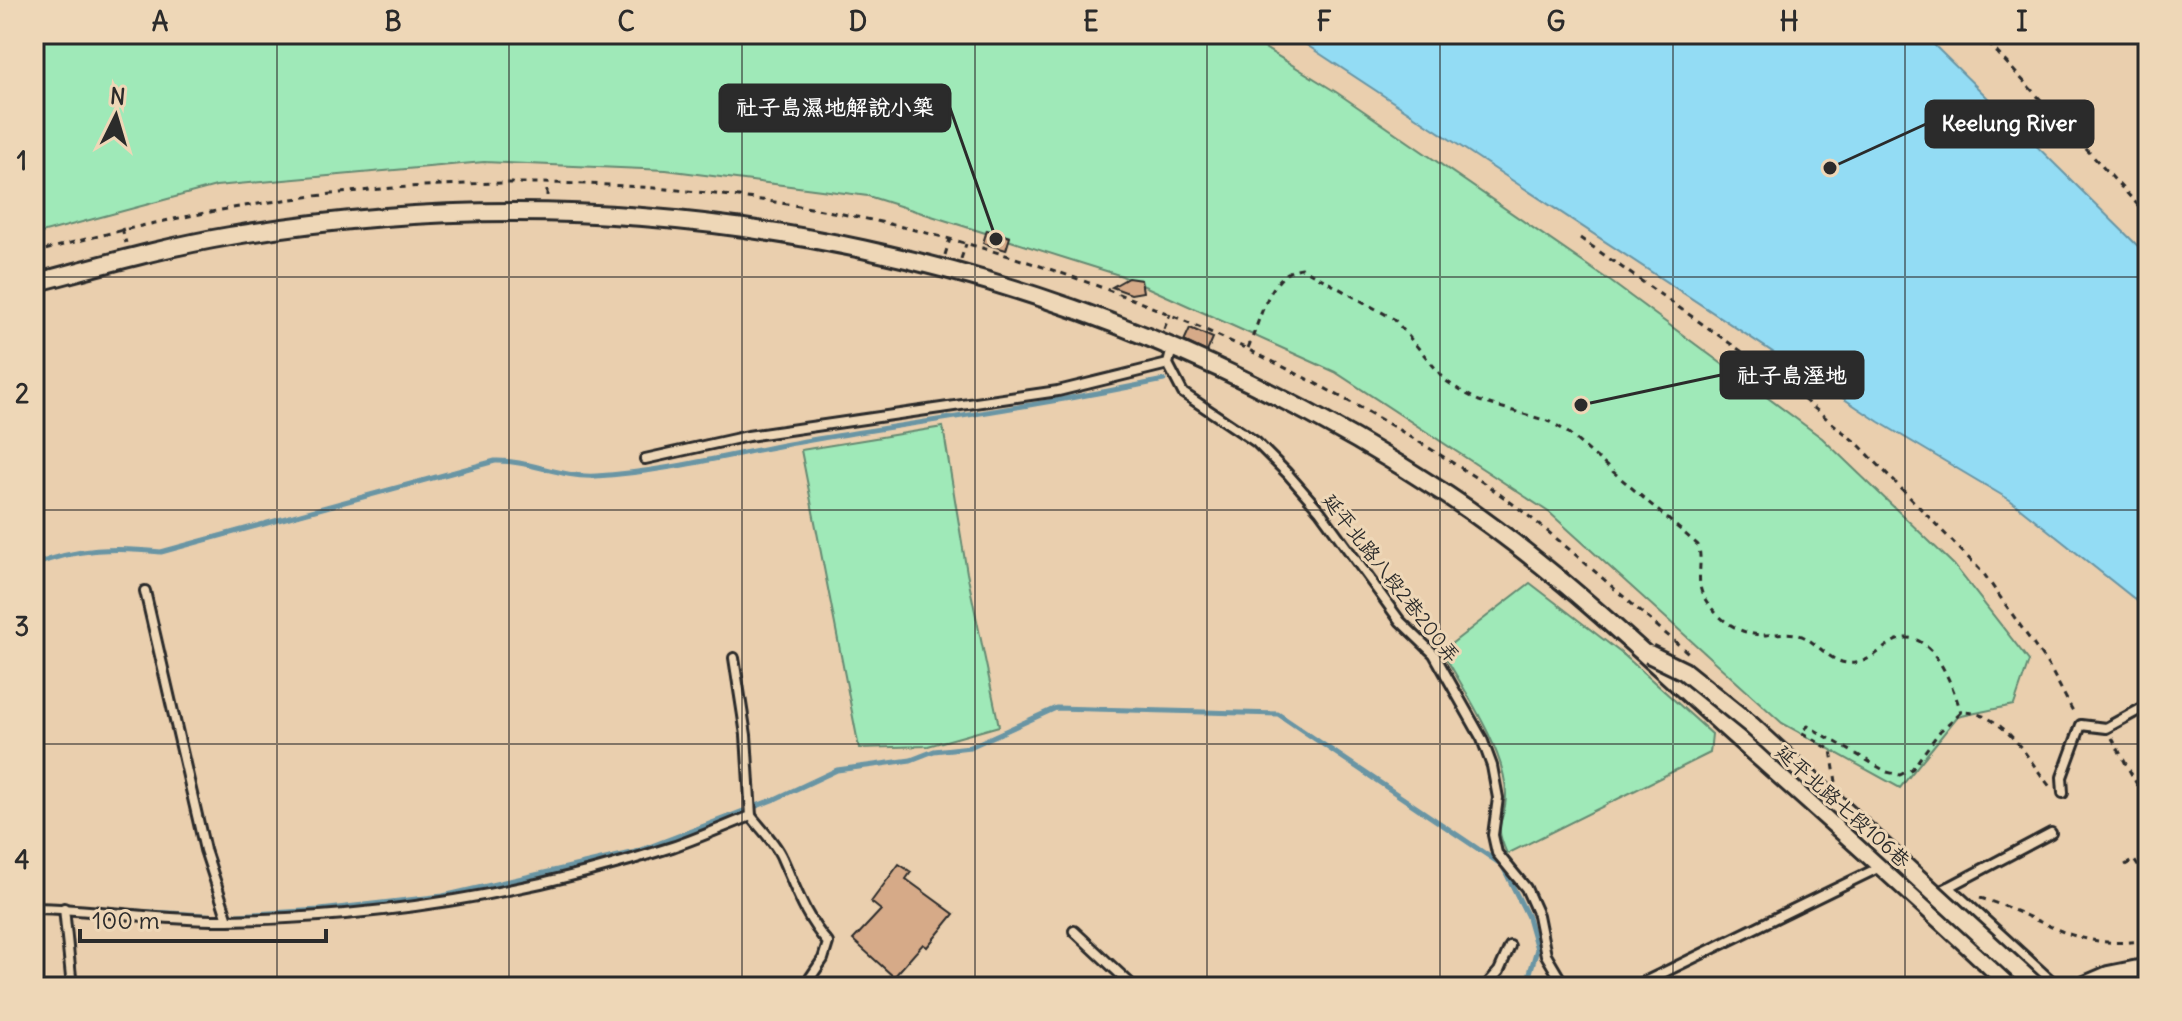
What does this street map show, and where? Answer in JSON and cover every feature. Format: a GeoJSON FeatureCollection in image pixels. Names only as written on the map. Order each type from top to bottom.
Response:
{"type":"FeatureCollection","features":[{"type":"Feature","properties":{"kind":"street"},"geometry":{"type":"LineString","coordinates":[[34,283],[227,236],[345,220],[448,213],[610,215],[737,226],[838,242],[941,266],[1037,294],[1172,346],[1270,390],[1448,496],[1533,558],[1649,654],[1684,671],[1762,735],[2037,987]]}},
{"type":"Feature","properties":{"kind":"street","name":"延平北路七段106巷"},"geometry":{"type":"LineString","coordinates":[[1649,654],[2012,987]]}},
{"type":"Feature","properties":{"kind":"street"},"geometry":{"type":"LineString","coordinates":[[2080,987],[2108,975],[2148,967]]}},
{"type":"Feature","properties":{"kind":"street"},"geometry":{"type":"LineString","coordinates":[[2114,987],[2148,981]]}},
{"type":"Feature","properties":{"kind":"lane"},"geometry":{"type":"LineString","coordinates":[[645,459],[748,436],[1058,391],[1168,364],[1172,346]]}},
{"type":"Feature","properties":{"kind":"lane","name":"延平北路八段2巷200弄"},"geometry":{"type":"LineString","coordinates":[[1168,364],[1183,393],[1256,442],[1287,473],[1320,511],[1400,621],[1434,654],[1482,739],[1492,766],[1498,798],[1493,835],[1497,853],[1526,888],[1538,915],[1546,955],[1565,987]]}},
{"type":"Feature","properties":{"kind":"lane"},"geometry":{"type":"LineString","coordinates":[[145,591],[205,850],[228,920]]}},
{"type":"Feature","properties":{"kind":"lane"},"geometry":{"type":"LineString","coordinates":[[734,658],[746,735],[751,816],[781,855],[793,889],[815,928],[828,943],[823,959],[804,987]]}},
{"type":"Feature","properties":{"kind":"lane"},"geometry":{"type":"LineString","coordinates":[[2060,793],[2062,777],[2081,725],[2106,728],[2148,705]]}},
{"type":"Feature","properties":{"kind":"lane"},"geometry":{"type":"LineString","coordinates":[[34,908],[64,908],[160,919],[228,920],[390,911],[503,890],[672,847],[751,816]]}},
{"type":"Feature","properties":{"kind":"lane"},"geometry":{"type":"LineString","coordinates":[[1634,987],[1874,862],[1882,850],[1938,892],[2051,833]]}},
{"type":"Feature","properties":{"kind":"lane"},"geometry":{"type":"LineString","coordinates":[[1949,887],[2058,987]]}},
{"type":"Feature","properties":{"kind":"lane"},"geometry":{"type":"LineString","coordinates":[[64,908],[72,987]]}},
{"type":"Feature","properties":{"kind":"lane"},"geometry":{"type":"LineString","coordinates":[[1074,931],[1134,987]]}},
{"type":"Feature","properties":{"kind":"lane"},"geometry":{"type":"LineString","coordinates":[[1485,987],[1499,971],[1510,946]]}},
{"type":"Feature","properties":{"kind":"path"},"geometry":{"type":"LineString","coordinates":[[1980,34],[2148,216]]}},
{"type":"Feature","properties":{"kind":"path"},"geometry":{"type":"LineString","coordinates":[[941,266],[950,238]]}},
{"type":"Feature","properties":{"kind":"path"},"geometry":{"type":"LineString","coordinates":[[1580,238],[1768,370],[1860,446],[1984,574],[2050,668],[2081,725]]}},
{"type":"Feature","properties":{"kind":"path"},"geometry":{"type":"LineString","coordinates":[[1248,348],[1273,289],[1284,274],[1302,268],[1322,276],[1394,319],[1454,386],[1479,401],[1551,422],[1624,479],[1698,545],[1701,555],[1700,587],[1704,599],[1724,621],[1762,636],[1800,635],[1837,661],[1855,663],[1873,657],[1895,641],[1912,640],[1929,647],[1953,688],[1961,712]]}},
{"type":"Feature","properties":{"kind":"path"},"geometry":{"type":"LineString","coordinates":[[1836,782],[1831,750],[1801,732],[1808,726],[1887,772],[1900,775],[1912,769],[1940,731],[1961,712],[1977,712],[1997,720],[2060,793]]}},
{"type":"Feature","properties":{"kind":"path"},"geometry":{"type":"LineString","coordinates":[[2106,728],[2148,805]]}},
{"type":"Feature","properties":{"kind":"path"},"geometry":{"type":"LineString","coordinates":[[2125,865],[2134,860],[2148,881]]}},
{"type":"Feature","properties":{"kind":"path"},"geometry":{"type":"LineString","coordinates":[[1968,905],[1976,896],[2001,904],[2065,935],[2094,941],[2123,944],[2148,940]]}},
{"type":"Feature","properties":{"kind":"green space"},"geometry":{"type":"Polygon","coordinates":[[[34,34],[1242,34],[1336,92],[1610,281],[1822,438],[1954,565],[2029,661],[2014,705],[1957,717],[1900,788],[1782,723],[1550,513],[1335,372],[1122,276],[868,196],[666,170],[484,162],[216,186],[34,235],[34,34]]]}},
{"type":"Feature","properties":{"kind":"green space"},"geometry":{"type":"Polygon","coordinates":[[[943,427],[967,573],[999,726],[928,746],[859,748],[801,450],[943,427]]]}},
{"type":"Feature","properties":{"kind":"green space"},"geometry":{"type":"Polygon","coordinates":[[[1530,583],[1625,656],[1712,734],[1710,753],[1507,854],[1500,834],[1506,794],[1499,759],[1482,721],[1442,651],[1530,583]]]}},
{"type":"Feature","properties":{"kind":"water"},"geometry":{"type":"Polygon","coordinates":[[[1290,34],[1923,34],[2148,256],[2148,618],[2137,601],[2010,500],[1879,422],[1290,34]]]}},
{"type":"Feature","properties":{"kind":"building"},"geometry":{"type":"Polygon","coordinates":[[[987,230],[1010,237],[1006,250],[983,243],[987,230]]]}},
{"type":"Feature","properties":{"kind":"building"},"geometry":{"type":"Polygon","coordinates":[[[1128,278],[1141,280],[1143,292],[1131,294],[1112,287],[1128,278]]]}},
{"type":"Feature","properties":{"kind":"building"},"geometry":{"type":"Polygon","coordinates":[[[1190,328],[1213,338],[1207,352],[1184,341],[1190,328]]]}},
{"type":"Feature","properties":{"kind":"building"},"geometry":{"type":"Polygon","coordinates":[[[899,864],[911,872],[906,879],[954,914],[927,947],[923,944],[894,977],[853,940],[881,910],[871,902],[899,864]]]}},
{"type":"Feature","properties":{"kind":"waterway"},"geometry":{"type":"LineString","coordinates":[[34,565],[97,550],[161,552],[495,461],[583,476],[624,474],[1164,380]]}},
{"type":"Feature","properties":{"kind":"waterway"},"geometry":{"type":"LineString","coordinates":[[134,911],[222,916],[320,910],[443,896],[636,852],[775,799],[837,770],[911,760],[934,751],[970,747],[1056,708],[1278,714],[1502,865],[1528,917],[1537,949],[1529,976],[1520,987]]}},
{"type":"Feature","properties":{"kind":"place","name":"Keelung River"},"geometry":{"type":"Point","coordinates":[1830,168]}},
{"type":"Feature","properties":{"kind":"place","name":"社子島濕地解說小築"},"geometry":{"type":"Point","coordinates":[996,239]}},
{"type":"Feature","properties":{"kind":"place","name":"社子島溼地"},"geometry":{"type":"Point","coordinates":[1581,405]}}]}
